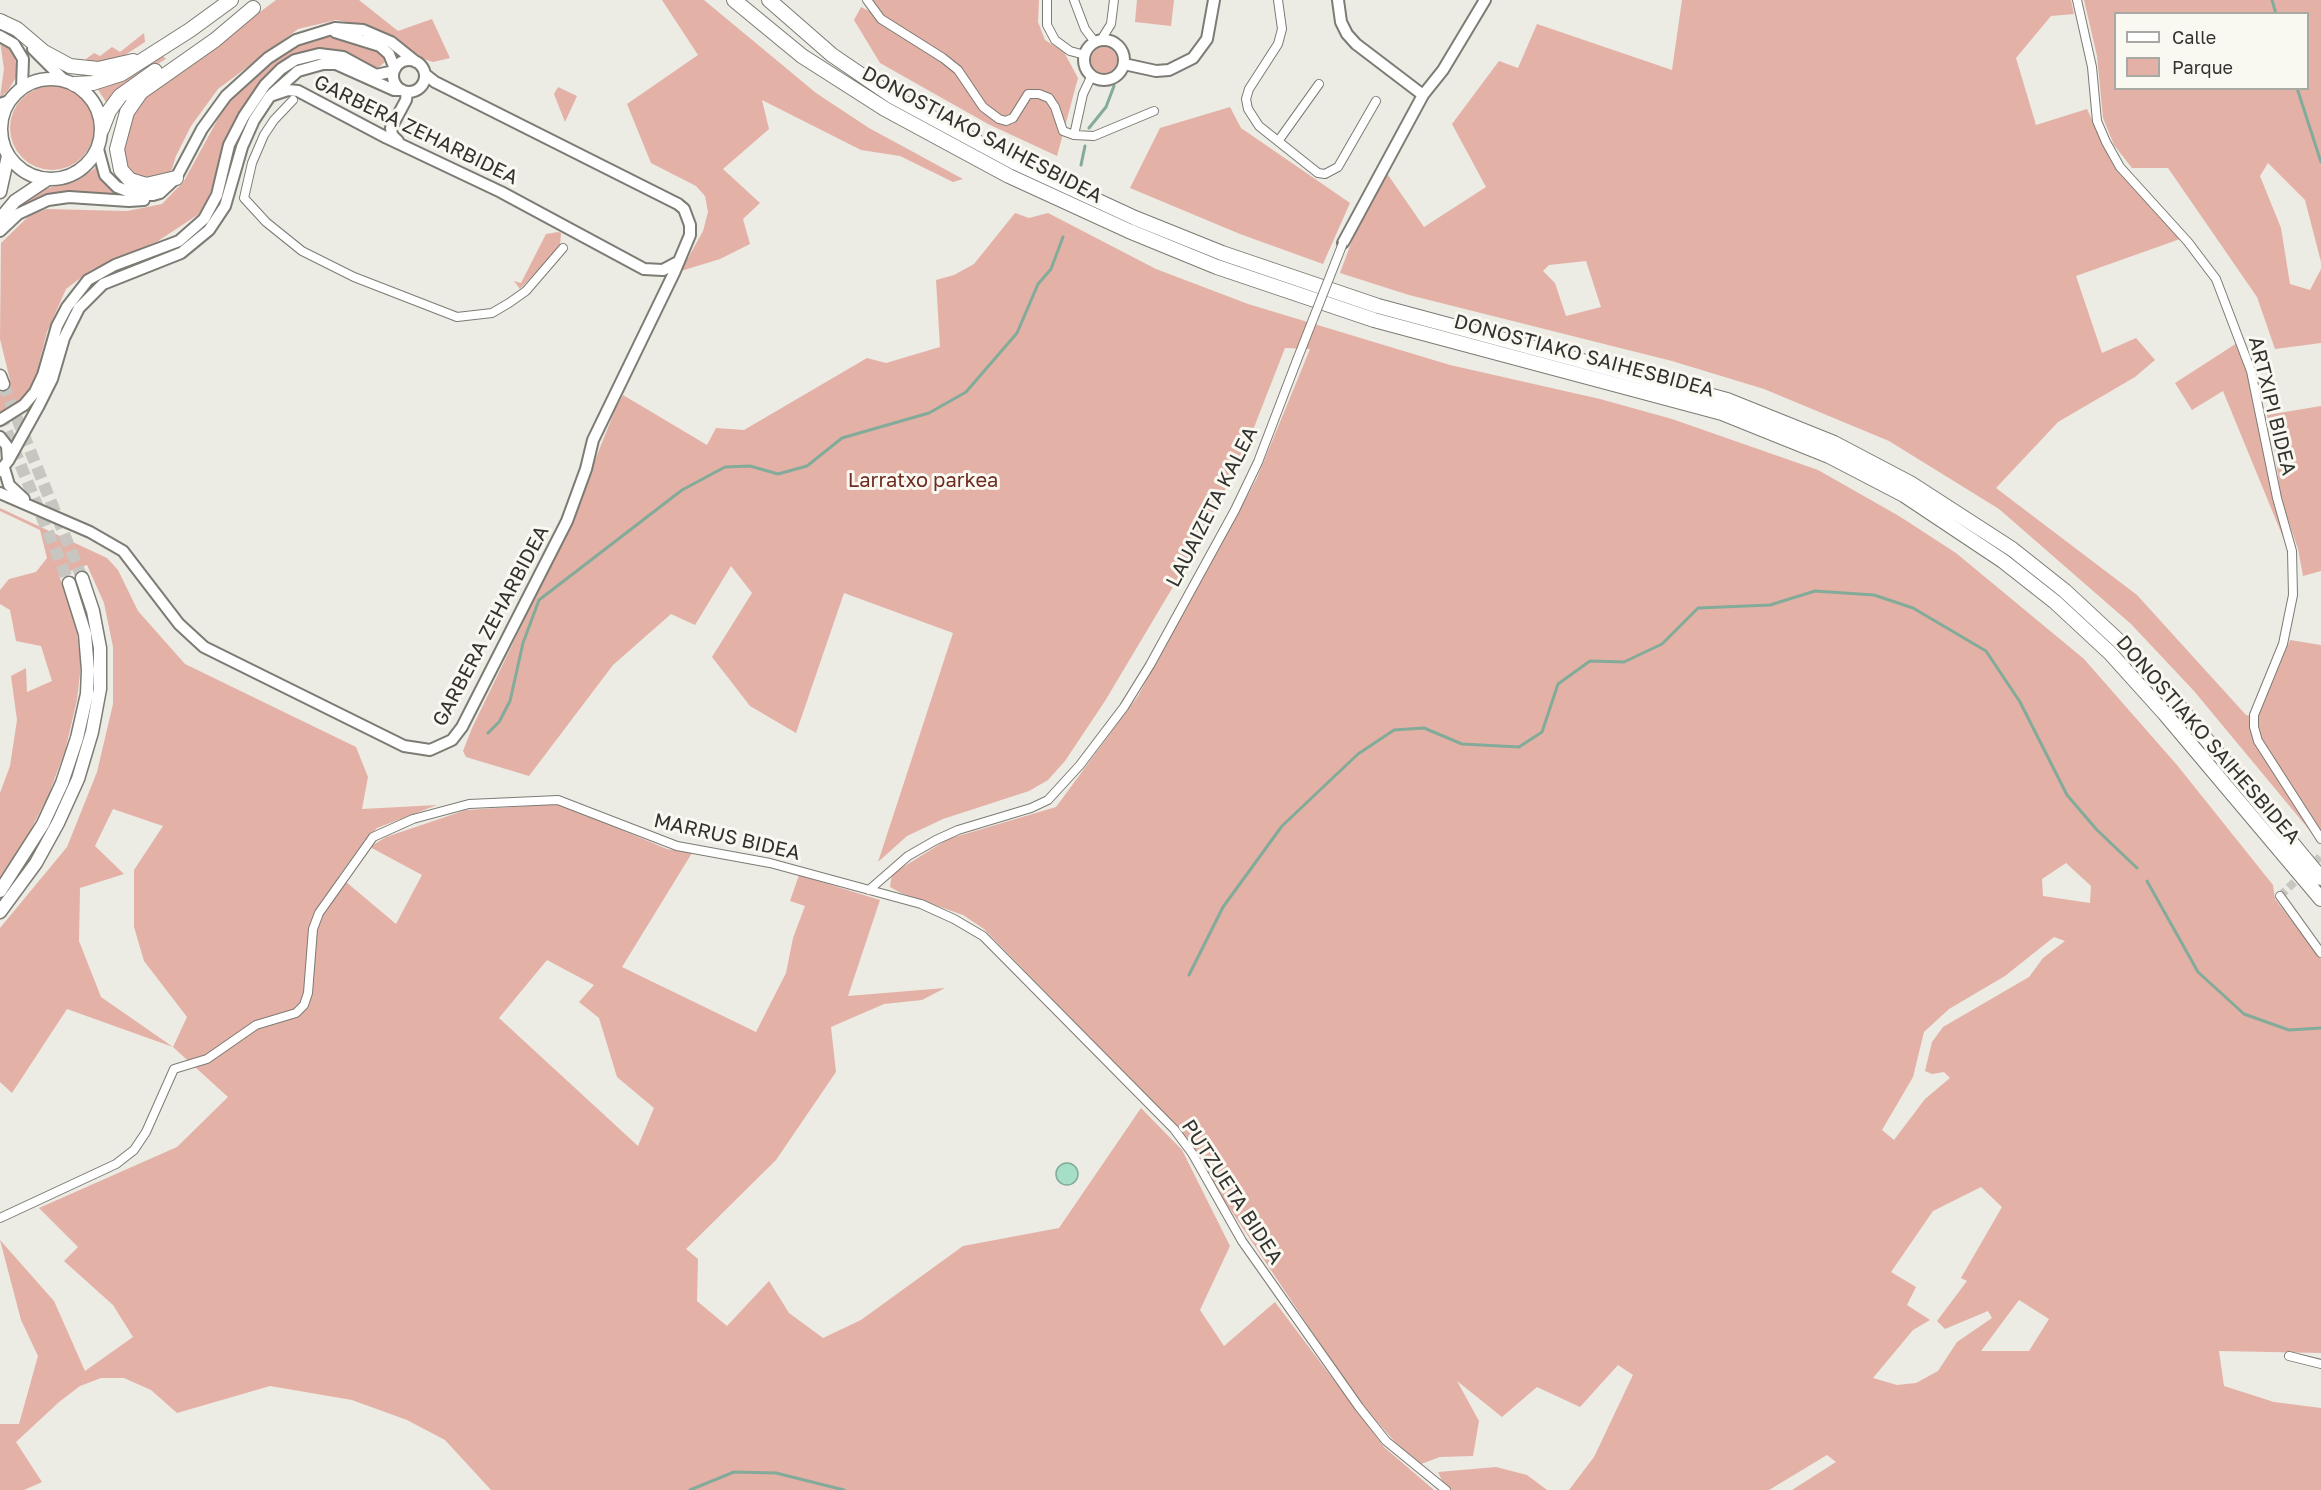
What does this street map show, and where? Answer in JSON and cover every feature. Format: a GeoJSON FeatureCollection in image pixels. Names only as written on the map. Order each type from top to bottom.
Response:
{"type":"FeatureCollection","features":[{"type":"Feature","properties":{"kind":"highway"},"geometry":{"type":"LineString","coordinates":[[69,82],[112,78],[147,58],[231,0]]}},
{"type":"Feature","properties":{"kind":"highway","name":"DONOSTIAKO SAIHESBIDEA"},"geometry":{"type":"LineString","coordinates":[[734,0],[802,56],[885,109],[1008,176],[1129,231],[1249,278],[1374,320],[1633,387],[1722,413],[1828,456],[1904,495],[2003,561],[2055,602],[2110,653],[2165,714],[2321,899]]}},
{"type":"Feature","properties":{"kind":"highway"},"geometry":{"type":"LineString","coordinates":[[102,129],[109,111],[126,90],[213,34],[255,3]]}},
{"type":"Feature","properties":{"kind":"highway"},"geometry":{"type":"LineString","coordinates":[[176,178],[146,185],[135,183],[122,170],[117,159],[118,137],[127,112],[141,92],[215,40],[255,3]]}},
{"type":"Feature","properties":{"kind":"highway","name":"DONOSTIAKO SAIHESBIDEA"},"geometry":{"type":"LineString","coordinates":[[774,3],[832,55],[901,101],[1016,163],[1135,218],[1222,254],[1368,303],[1727,400],[1834,443],[1911,483],[2012,549],[2065,591],[2121,643],[2177,704],[2321,878]]}},
{"type":"Feature","properties":{"kind":"highway"},"geometry":{"type":"LineString","coordinates":[[0,22],[17,29],[44,52],[70,66],[98,69],[147,58]]}},
{"type":"Feature","properties":{"kind":"main road"},"geometry":{"type":"LineString","coordinates":[[39,80],[69,82],[94,103],[102,129],[98,149],[82,169],[60,179],[30,175],[8,156],[1,139],[1,120],[5,102],[22,88],[39,80]]}},
{"type":"Feature","properties":{"kind":"main road"},"geometry":{"type":"LineString","coordinates":[[0,192],[8,156]]}},
{"type":"Feature","properties":{"kind":"main road"},"geometry":{"type":"LineString","coordinates":[[0,219],[15,201],[48,179]]}},
{"type":"Feature","properties":{"kind":"main road"},"geometry":{"type":"LineString","coordinates":[[0,912],[26,877],[58,823],[78,778],[92,732],[100,689],[100,648],[93,611],[82,578]]}},
{"type":"Feature","properties":{"kind":"main road"},"geometry":{"type":"LineString","coordinates":[[0,891],[43,824],[62,783],[77,738],[87,694],[88,661],[85,634],[69,583]]}},
{"type":"Feature","properties":{"kind":"street"},"geometry":{"type":"LineString","coordinates":[[867,0],[881,20],[944,58],[958,70],[983,107],[999,119],[1006,121],[1013,118],[1028,94],[1039,94],[1049,98],[1064,130],[1074,135],[1094,136],[1154,111]]}},
{"type":"Feature","properties":{"kind":"street"},"geometry":{"type":"LineString","coordinates":[[1047,0],[1047,25],[1055,40],[1070,51],[1085,55]]}},
{"type":"Feature","properties":{"kind":"street"},"geometry":{"type":"LineString","coordinates":[[1074,0],[1084,29],[1098,41],[1118,46],[1124,57],[1124,64],[1117,75],[1104,80],[1092,75],[1086,66],[1085,55],[1098,41],[1111,24],[1113,0]]}},
{"type":"Feature","properties":{"kind":"street"},"geometry":{"type":"LineString","coordinates":[[1124,64],[1156,71],[1169,70],[1193,58],[1207,39],[1214,0]]}},
{"type":"Feature","properties":{"kind":"street"},"geometry":{"type":"LineString","coordinates":[[1278,0],[1282,29],[1278,44],[1249,89],[1246,99],[1252,118],[1318,173],[1325,174],[1338,167],[1376,101]]}},
{"type":"Feature","properties":{"kind":"street"},"geometry":{"type":"LineString","coordinates":[[1338,0],[1341,22],[1347,34],[1356,44],[1423,95]]}},
{"type":"Feature","properties":{"kind":"street","name":"LAUAIZETA KALEA"},"geometry":{"type":"LineString","coordinates":[[869,890],[908,856],[936,840],[958,830],[1031,808],[1048,800],[1080,765],[1124,707],[1150,665],[1235,510],[1258,462],[1343,243],[1423,95],[1443,70],[1485,0]]}},
{"type":"Feature","properties":{"kind":"street","name":"ARTXIPI BIDEA"},"geometry":{"type":"LineString","coordinates":[[2077,0],[2092,67],[2097,121],[2106,142],[2120,167],[2188,242],[2216,279],[2250,370],[2277,498],[2292,551],[2293,595],[2283,644],[2254,715],[2254,727],[2258,741],[2321,839]]}},
{"type":"Feature","properties":{"kind":"street"},"geometry":{"type":"LineString","coordinates":[[0,22],[18,33],[69,82]]}},
{"type":"Feature","properties":{"kind":"street","name":"GARBERA ZEHARBIDEA"},"geometry":{"type":"LineString","coordinates":[[0,493],[28,503],[114,544],[133,561],[179,624],[204,647],[404,746],[417,750],[442,747],[452,740],[462,727],[561,534],[586,469],[593,440],[690,235],[690,225],[684,209],[678,204],[435,82],[426,75],[423,67],[391,42],[373,32],[345,28],[306,35],[286,46],[226,96],[202,129],[176,178],[160,193]]}},
{"type":"Feature","properties":{"kind":"street"},"geometry":{"type":"LineString","coordinates":[[326,30],[363,39],[387,52],[389,62],[382,70],[358,65]]}},
{"type":"Feature","properties":{"kind":"street"},"geometry":{"type":"LineString","coordinates":[[0,36],[14,44],[23,59],[22,88]]}},
{"type":"Feature","properties":{"kind":"street","name":"GARBERA ZEHARBIDEA"},"geometry":{"type":"LineString","coordinates":[[387,52],[394,70],[394,82],[404,91],[420,88],[426,75]]}},
{"type":"Feature","properties":{"kind":"street"},"geometry":{"type":"LineString","coordinates":[[1,418],[24,405],[35,392],[43,375],[57,326],[67,307],[88,280],[115,265],[178,241],[204,219],[217,195],[229,145],[265,85],[275,75],[295,60],[319,54],[335,55],[380,76],[394,70],[405,60],[416,62]]}},
{"type":"Feature","properties":{"kind":"street"},"geometry":{"type":"LineString","coordinates":[[4,467],[51,379],[64,338],[80,308],[103,284],[181,253],[214,226],[225,206],[242,147],[254,120],[270,96],[298,71],[323,64],[345,67],[394,90],[404,91],[406,100],[392,128],[392,135],[398,141]]}},
{"type":"Feature","properties":{"kind":"street"},"geometry":{"type":"LineString","coordinates":[[1074,135],[1083,94],[1092,75]]}},
{"type":"Feature","properties":{"kind":"street"},"geometry":{"type":"LineString","coordinates":[[1280,140],[1319,84]]}},
{"type":"Feature","properties":{"kind":"street","name":"GARBERA ZEHARBIDEA"},"geometry":{"type":"LineString","coordinates":[[270,96],[295,90],[563,223],[644,269],[663,270],[676,263]]}},
{"type":"Feature","properties":{"kind":"street"},"geometry":{"type":"LineString","coordinates":[[293,100],[274,120],[264,135],[252,163],[244,198],[266,222],[302,251],[354,278],[457,317],[492,313],[509,303],[526,291],[564,248]]}},
{"type":"Feature","properties":{"kind":"street"},"geometry":{"type":"LineString","coordinates":[[98,149],[105,175],[117,187],[138,195],[160,193]]}},
{"type":"Feature","properties":{"kind":"street"},"geometry":{"type":"LineString","coordinates":[[0,231],[18,214],[48,200],[69,197],[137,201],[160,193]]}},
{"type":"Feature","properties":{"kind":"street","name":"GARBERA ZEHARBIDEA"},"geometry":{"type":"LineString","coordinates":[[0,437],[7,446],[4,467],[9,485],[28,503]]}},
{"type":"Feature","properties":{"kind":"street","name":"MARRUS BIDEA"},"geometry":{"type":"LineString","coordinates":[[0,1218],[116,1164],[134,1150],[146,1132],[174,1069],[207,1059],[256,1025],[296,1013],[304,1005],[308,993],[313,929],[319,913],[374,837],[413,819],[469,804],[558,800],[677,846],[770,863],[869,890]]}},
{"type":"Feature","properties":{"kind":"street"},"geometry":{"type":"LineString","coordinates":[[885,875],[885,886],[897,898]]}},
{"type":"Feature","properties":{"kind":"street","name":"PUTZUETA BIDEA"},"geometry":{"type":"LineString","coordinates":[[869,890],[954,919],[982,936],[1173,1129],[1192,1153],[1242,1241],[1353,1399],[1386,1441],[1446,1490]]}},
{"type":"Feature","properties":{"kind":"street"},"geometry":{"type":"LineString","coordinates":[[2280,896],[2321,953]]}},
{"type":"Feature","properties":{"kind":"street"},"geometry":{"type":"LineString","coordinates":[[2289,1356],[2321,1364]]}},
{"type":"Feature","properties":{"kind":"green space"},"geometry":{"type":"Polygon","coordinates":[[[276,0],[359,0],[398,31],[432,19],[450,58],[433,62],[424,59],[385,32],[363,25],[336,20],[298,29],[218,89],[191,126],[171,172],[164,179],[156,182],[127,173],[121,145],[137,104],[153,88],[186,67],[276,0]]]}},
{"type":"Feature","properties":{"kind":"green space"},"geometry":{"type":"Polygon","coordinates":[[[662,0],[704,0],[816,93],[869,128],[963,179],[953,182],[900,156],[861,150],[762,100],[769,129],[723,169],[760,203],[743,219],[750,244],[720,259],[681,271],[703,231],[708,212],[705,196],[696,186],[651,163],[627,104],[698,55],[662,0]]]}},
{"type":"Feature","properties":{"kind":"green space"},"geometry":{"type":"Polygon","coordinates":[[[872,0],[1039,0],[1038,22],[1045,40],[1064,52],[1078,78],[1057,156],[988,124],[880,63],[854,20],[861,7],[882,17],[872,0]]]}},
{"type":"Feature","properties":{"kind":"green space"},"geometry":{"type":"Polygon","coordinates":[[[1137,0],[1174,0],[1171,26],[1135,22],[1137,0]]]}},
{"type":"Feature","properties":{"kind":"green space"},"geometry":{"type":"Polygon","coordinates":[[[1682,0],[2071,0],[2074,14],[2051,16],[2016,58],[2036,125],[2087,109],[2111,160],[2180,239],[2076,276],[2102,353],[2136,338],[2155,360],[2135,377],[2058,422],[1996,488],[2137,595],[2246,715],[2258,717],[2290,640],[2321,645],[2321,844],[2194,691],[2131,624],[1999,509],[1889,441],[1764,389],[1672,361],[1409,295],[1340,273],[1363,211],[1386,172],[1424,227],[1486,187],[1452,124],[1499,61],[1518,68],[1537,24],[1672,70],[1682,0]],[[1586,261],[1549,265],[1543,271],[1555,283],[1566,316],[1601,307],[1586,261]]]}},
{"type":"Feature","properties":{"kind":"green space"},"geometry":{"type":"Polygon","coordinates":[[[2084,0],[2321,0],[2321,262],[2305,200],[2268,163],[2260,176],[2281,228],[2290,284],[2310,290],[2321,269],[2321,343],[2275,349],[2257,297],[2168,168],[2132,168],[2114,145],[2103,118],[2097,56],[2084,0]]]}},
{"type":"Feature","properties":{"kind":"green space"},"geometry":{"type":"Polygon","coordinates":[[[144,33],[145,42],[125,55],[106,62],[87,63],[86,59],[94,53],[100,56],[112,47],[120,52],[144,33]]]}},
{"type":"Feature","properties":{"kind":"green space"},"geometry":{"type":"Polygon","coordinates":[[[324,35],[345,37],[382,50],[385,62],[379,67],[373,67],[358,60],[310,53],[252,97],[243,108],[224,146],[205,210],[158,241],[91,270],[66,289],[47,332],[32,390],[21,402],[0,413],[0,385],[10,380],[0,339],[1,243],[32,213],[47,209],[127,211],[162,204],[184,181],[225,106],[245,85],[298,43],[324,35]]]}},
{"type":"Feature","properties":{"kind":"green space"},"geometry":{"type":"Polygon","coordinates":[[[0,41],[14,53],[18,74],[7,92],[0,97],[4,69],[0,41]]]}},
{"type":"Feature","properties":{"kind":"green space"},"geometry":{"type":"Polygon","coordinates":[[[1104,47],[1114,50],[1117,60],[1114,70],[1104,73],[1094,70],[1091,60],[1094,50],[1104,47]]]}},
{"type":"Feature","properties":{"kind":"green space"},"geometry":{"type":"Polygon","coordinates":[[[162,55],[166,59],[122,85],[106,102],[97,88],[122,80],[162,55]]]}},
{"type":"Feature","properties":{"kind":"green space"},"geometry":{"type":"Polygon","coordinates":[[[52,86],[68,89],[82,98],[91,112],[94,128],[91,144],[82,158],[68,167],[52,170],[36,167],[22,158],[13,144],[10,128],[13,112],[22,98],[36,89],[52,86]]]}},
{"type":"Feature","properties":{"kind":"green space"},"geometry":{"type":"Polygon","coordinates":[[[558,87],[577,96],[565,122],[554,94],[558,87]]]}},
{"type":"Feature","properties":{"kind":"green space"},"geometry":{"type":"Polygon","coordinates":[[[1230,107],[1241,128],[1350,203],[1323,264],[1240,234],[1130,188],[1160,128],[1230,107]]]}},
{"type":"Feature","properties":{"kind":"green space"},"geometry":{"type":"Polygon","coordinates":[[[96,164],[108,186],[132,197],[64,192],[43,195],[17,210],[14,209],[40,190],[76,181],[94,169],[96,164]]]}},
{"type":"Feature","properties":{"kind":"green space","name":"Larratxo parkea"},"geometry":{"type":"Polygon","coordinates":[[[1015,213],[1029,218],[1048,213],[1156,269],[1248,304],[1450,365],[1600,399],[1672,419],[1818,470],[1899,516],[1956,553],[2084,659],[2177,765],[2273,885],[2275,899],[2321,959],[2321,1353],[2219,1351],[2224,1386],[2274,1402],[2321,1408],[2321,1490],[1792,1490],[1836,1462],[1827,1455],[1769,1490],[1569,1490],[1594,1457],[1633,1375],[1618,1365],[1580,1407],[1537,1387],[1502,1417],[1457,1381],[1479,1421],[1473,1456],[1440,1457],[1421,1464],[1395,1442],[1357,1399],[1208,1176],[1187,1138],[984,929],[963,915],[890,887],[892,874],[948,839],[1056,807],[1138,696],[1257,478],[1310,349],[1285,348],[1244,453],[1192,555],[1105,701],[1065,761],[1048,780],[1029,791],[943,819],[907,836],[878,862],[953,633],[844,593],[796,733],[750,706],[712,657],[752,593],[731,566],[695,625],[671,614],[613,665],[529,776],[466,757],[463,751],[472,728],[564,538],[623,395],[707,445],[716,428],[744,430],[867,358],[886,363],[940,347],[936,280],[954,275],[974,264],[1015,213]],[[2066,863],[2042,879],[2043,896],[2090,903],[2091,886],[2066,863]],[[2054,937],[2005,976],[1949,1009],[1924,1032],[1913,1077],[1882,1130],[1894,1140],[1925,1099],[1950,1078],[1944,1072],[1932,1074],[1925,1071],[1932,1042],[1943,1027],[2029,977],[2043,958],[2065,941],[2054,937]],[[1981,1187],[1933,1211],[1891,1272],[1916,1287],[1907,1305],[1930,1320],[1913,1330],[1873,1378],[1897,1385],[1916,1383],[1938,1371],[1957,1342],[1992,1318],[1988,1311],[1945,1329],[1937,1321],[1967,1281],[1961,1278],[2002,1207],[1981,1187]],[[2019,1300],[1981,1351],[2029,1351],[2049,1319],[2019,1300]]]}},
{"type":"Feature","properties":{"kind":"green space"},"geometry":{"type":"Polygon","coordinates":[[[561,233],[560,247],[520,289],[514,281],[521,283],[546,234],[561,233]]]}},
{"type":"Feature","properties":{"kind":"green space"},"geometry":{"type":"Polygon","coordinates":[[[2237,343],[2247,370],[2267,460],[2272,496],[2285,542],[2223,391],[2192,410],[2175,383],[2237,343]]]}},
{"type":"Feature","properties":{"kind":"green space"},"geometry":{"type":"Polygon","coordinates":[[[2321,406],[2321,571],[2303,576],[2298,549],[2281,499],[2275,452],[2267,415],[2321,406]]]}},
{"type":"Feature","properties":{"kind":"green space"},"geometry":{"type":"Polygon","coordinates":[[[0,508],[107,558],[118,570],[138,611],[185,664],[356,747],[368,777],[362,809],[437,805],[377,828],[365,840],[339,876],[396,924],[422,875],[370,847],[386,837],[466,810],[560,804],[667,849],[692,853],[622,967],[756,1032],[786,973],[793,938],[805,906],[790,901],[799,875],[880,900],[848,996],[945,988],[922,1000],[884,1004],[831,1027],[836,1072],[776,1160],[686,1249],[698,1259],[697,1301],[727,1326],[769,1281],[789,1313],[823,1338],[861,1320],[963,1246],[1059,1228],[1141,1108],[1182,1150],[1230,1246],[1200,1310],[1224,1346],[1275,1302],[1384,1447],[1434,1490],[491,1490],[445,1440],[407,1420],[352,1400],[270,1386],[177,1413],[151,1390],[124,1378],[101,1378],[80,1386],[16,1442],[42,1482],[24,1490],[0,1490],[0,1424],[19,1424],[38,1356],[21,1320],[0,1240],[54,1301],[85,1371],[133,1337],[113,1305],[64,1261],[78,1247],[39,1208],[177,1147],[228,1097],[173,1047],[67,1009],[12,1093],[0,1082],[0,928],[67,847],[97,772],[113,704],[113,647],[104,603],[87,565],[59,575],[76,626],[81,665],[77,700],[65,751],[48,796],[23,845],[0,877],[0,793],[10,766],[17,720],[11,676],[26,668],[27,692],[52,681],[41,646],[16,641],[10,610],[0,604],[0,590],[9,579],[36,572],[47,558],[40,530],[0,511],[0,508]],[[113,809],[95,846],[124,874],[80,888],[79,941],[101,997],[173,1047],[187,1017],[144,961],[134,927],[134,870],[163,826],[113,809]],[[547,960],[499,1018],[638,1146],[654,1108],[617,1077],[599,1018],[579,1002],[594,985],[547,960]]]}},
{"type":"Feature","properties":{"kind":"green space"},"geometry":{"type":"Polygon","coordinates":[[[1496,1467],[1527,1475],[1547,1490],[1451,1490],[1444,1485],[1438,1472],[1496,1467]]]}},
{"type":"Feature","properties":{"kind":"shaded area"},"geometry":{"type":"Polygon","coordinates":[[[1067,1163],[1075,1166],[1078,1174],[1075,1182],[1067,1185],[1059,1182],[1056,1174],[1059,1166],[1067,1163]]]}},
{"type":"Feature","properties":{"kind":"waterway"},"geometry":{"type":"LineString","coordinates":[[2272,0],[2275,12]]}},
{"type":"Feature","properties":{"kind":"waterway"},"geometry":{"type":"LineString","coordinates":[[1089,128],[1106,107],[1114,86]]}},
{"type":"Feature","properties":{"kind":"waterway"},"geometry":{"type":"LineString","coordinates":[[2298,90],[2321,162]]}},
{"type":"Feature","properties":{"kind":"waterway"},"geometry":{"type":"LineString","coordinates":[[1081,165],[1085,146]]}},
{"type":"Feature","properties":{"kind":"waterway"},"geometry":{"type":"LineString","coordinates":[[488,733],[499,722],[510,701],[523,643],[539,600],[682,490],[725,467],[750,466],[778,474],[807,466],[842,438],[929,413],[966,392],[1017,333],[1038,284],[1051,269],[1063,237]]}},
{"type":"Feature","properties":{"kind":"waterway"},"geometry":{"type":"LineString","coordinates":[[1189,975],[1223,907],[1282,826],[1358,754],[1394,730],[1424,728],[1462,744],[1519,747],[1542,732],[1558,684],[1590,661],[1624,662],[1662,644],[1698,608],[1770,605],[1815,591],[1874,595],[1913,608],[1986,651],[2020,702],[2067,795],[2097,830],[2137,868]]}},
{"type":"Feature","properties":{"kind":"waterway"},"geometry":{"type":"LineString","coordinates":[[2147,881],[2198,972],[2244,1014],[2289,1030],[2321,1028]]}},
{"type":"Feature","properties":{"kind":"waterway"},"geometry":{"type":"LineString","coordinates":[[690,1490],[734,1472],[776,1473],[844,1490]]}},
{"type":"Feature","properties":{"kind":"tunnel"},"geometry":{"type":"LineString","coordinates":[[3,384],[82,578]]}},
{"type":"Feature","properties":{"kind":"tunnel"},"geometry":{"type":"LineString","coordinates":[[0,415],[69,583]]}},
{"type":"Feature","properties":{"kind":"tunnel"},"geometry":{"type":"LineString","coordinates":[[2280,896],[2321,856]]}}]}
